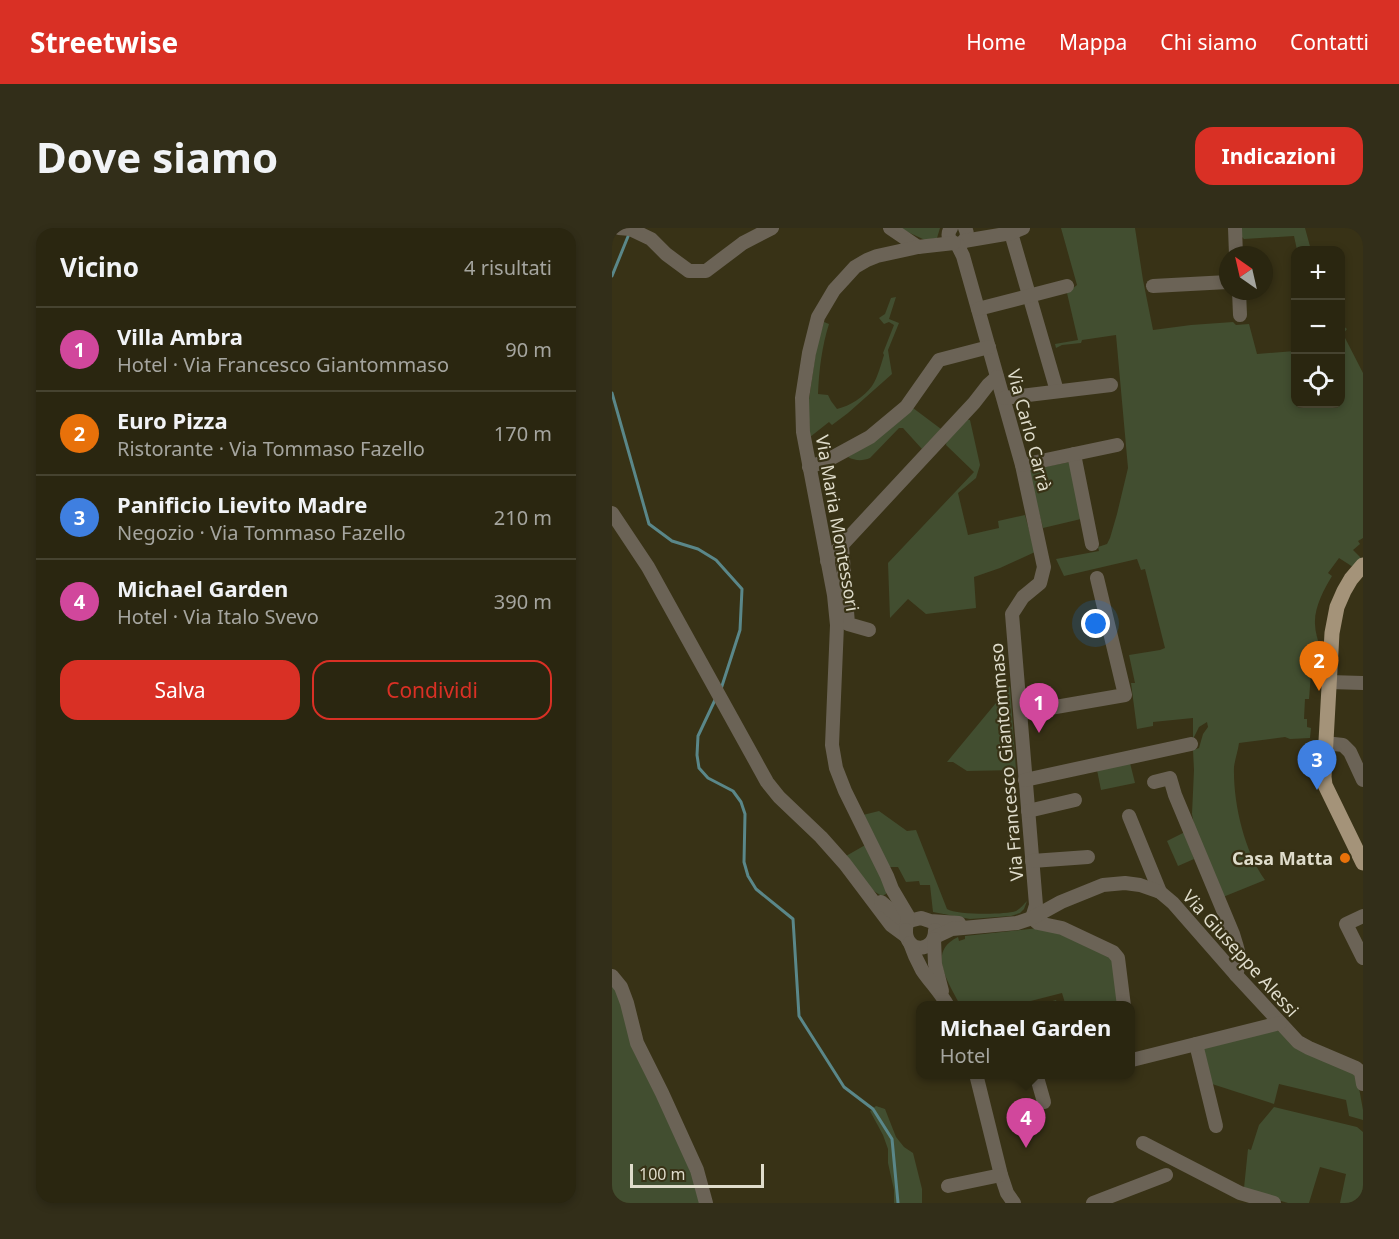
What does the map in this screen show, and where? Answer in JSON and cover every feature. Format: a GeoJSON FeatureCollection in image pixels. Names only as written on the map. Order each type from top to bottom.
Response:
{"type":"FeatureCollection","features":[{"type":"Feature","properties":{"kind":"main road"},"geometry":{"type":"LineString","coordinates":[[1363,565],[1351,579],[1337,607],[1332,633],[1324,777],[1325,785],[1363,863]]}},
{"type":"Feature","properties":{"kind":"street"},"geometry":{"type":"LineString","coordinates":[[615,229],[630,229],[651,239],[666,254],[689,271],[699,272],[706,271],[743,243],[772,228]]}},
{"type":"Feature","properties":{"kind":"street"},"geometry":{"type":"LineString","coordinates":[[890,228],[918,247]]}},
{"type":"Feature","properties":{"kind":"street"},"geometry":{"type":"LineString","coordinates":[[1235,228],[1236,246]]}},
{"type":"Feature","properties":{"kind":"street"},"geometry":{"type":"LineString","coordinates":[[1017,230],[1029,296],[1057,391]]}},
{"type":"Feature","properties":{"kind":"street","name":"Via Maria Montessori"},"geometry":{"type":"LineString","coordinates":[[886,876],[845,791],[836,768],[832,745],[837,625],[834,595],[803,432],[802,398],[809,353],[818,317],[834,290],[855,267],[878,256],[956,237],[984,238],[1017,230]]}},
{"type":"Feature","properties":{"kind":"street","name":"Via Carlo Carrà"},"geometry":{"type":"LineString","coordinates":[[956,237],[1022,465],[1044,567],[1040,583],[1017,605]]}},
{"type":"Feature","properties":{"kind":"street"},"geometry":{"type":"LineString","coordinates":[[1153,286],[1219,282]]}},
{"type":"Feature","properties":{"kind":"street"},"geometry":{"type":"LineString","coordinates":[[978,309],[1067,286]]}},
{"type":"Feature","properties":{"kind":"street"},"geometry":{"type":"LineString","coordinates":[[1239,300],[1240,315]]}},
{"type":"Feature","properties":{"kind":"street"},"geometry":{"type":"LineString","coordinates":[[809,467],[826,462],[870,437],[906,407],[939,360],[989,347]]}},
{"type":"Feature","properties":{"kind":"street"},"geometry":{"type":"LineString","coordinates":[[827,561],[974,403],[987,385],[997,377]]}},
{"type":"Feature","properties":{"kind":"street"},"geometry":{"type":"LineString","coordinates":[[1004,398],[1111,385]]}},
{"type":"Feature","properties":{"kind":"street"},"geometry":{"type":"LineString","coordinates":[[1022,465],[1117,445]]}},
{"type":"Feature","properties":{"kind":"street"},"geometry":{"type":"LineString","coordinates":[[1074,454],[1092,544]]}},
{"type":"Feature","properties":{"kind":"street"},"geometry":{"type":"LineString","coordinates":[[612,513],[648,567],[767,782],[845,864],[891,925],[935,928],[934,964],[945,1001]]}},
{"type":"Feature","properties":{"kind":"street"},"geometry":{"type":"LineString","coordinates":[[842,546],[848,624],[869,630]]}},
{"type":"Feature","properties":{"kind":"street"},"geometry":{"type":"LineString","coordinates":[[1021,713],[1125,694],[1097,578]]}},
{"type":"Feature","properties":{"kind":"street","name":"Via Francesco Giantommaso"},"geometry":{"type":"LineString","coordinates":[[1017,605],[1012,614],[1036,905],[1032,918]]}},
{"type":"Feature","properties":{"kind":"street"},"geometry":{"type":"LineString","coordinates":[[1329,682],[1363,683]]}},
{"type":"Feature","properties":{"kind":"street"},"geometry":{"type":"LineString","coordinates":[[1325,743],[1343,745],[1350,752],[1363,780]]}},
{"type":"Feature","properties":{"kind":"street"},"geometry":{"type":"LineString","coordinates":[[1025,780],[1191,744]]}},
{"type":"Feature","properties":{"kind":"street"},"geometry":{"type":"LineString","coordinates":[[1154,782],[1170,778],[1233,934],[1240,963],[1236,975]]}},
{"type":"Feature","properties":{"kind":"street"},"geometry":{"type":"LineString","coordinates":[[1028,811],[1075,800]]}},
{"type":"Feature","properties":{"kind":"street"},"geometry":{"type":"LineString","coordinates":[[1129,816],[1160,892]]}},
{"type":"Feature","properties":{"kind":"street"},"geometry":{"type":"LineString","coordinates":[[1032,861],[1088,857]]}},
{"type":"Feature","properties":{"kind":"street"},"geometry":{"type":"LineString","coordinates":[[886,876],[914,927],[916,960],[945,1001]]}},
{"type":"Feature","properties":{"kind":"street"},"geometry":{"type":"LineString","coordinates":[[886,876],[912,910],[916,947],[923,948],[930,945],[934,938],[952,929],[975,926]]}},
{"type":"Feature","properties":{"kind":"street","name":"Via Giuseppe Alessi"},"geometry":{"type":"LineString","coordinates":[[975,926],[1017,923],[1103,885],[1125,883],[1160,892],[1173,903],[1298,1042],[1356,1068],[1362,1074]]}},
{"type":"Feature","properties":{"kind":"street"},"geometry":{"type":"LineString","coordinates":[[865,890],[914,927],[958,923],[975,926]]}},
{"type":"Feature","properties":{"kind":"street"},"geometry":{"type":"LineString","coordinates":[[878,900],[887,898],[892,890]]}},
{"type":"Feature","properties":{"kind":"street"},"geometry":{"type":"LineString","coordinates":[[1363,916],[1346,924],[1363,958]]}},
{"type":"Feature","properties":{"kind":"street"},"geometry":{"type":"LineString","coordinates":[[1032,918],[1038,923],[1062,928],[1113,952],[1118,958],[1123,1001]]}},
{"type":"Feature","properties":{"kind":"street"},"geometry":{"type":"LineString","coordinates":[[612,976],[621,987],[637,1042],[697,1170],[706,1203]]}},
{"type":"Feature","properties":{"kind":"street"},"geometry":{"type":"LineString","coordinates":[[1135,1059],[1280,1023]]}},
{"type":"Feature","properties":{"kind":"street"},"geometry":{"type":"LineString","coordinates":[[1196,1044],[1216,1126]]}},
{"type":"Feature","properties":{"kind":"street"},"geometry":{"type":"LineString","coordinates":[[976,1079],[1001,1175],[1014,1203]]}},
{"type":"Feature","properties":{"kind":"street"},"geometry":{"type":"LineString","coordinates":[[1037,1079],[1044,1102]]}},
{"type":"Feature","properties":{"kind":"street"},"geometry":{"type":"LineString","coordinates":[[1143,1143],[1240,1193],[1274,1203]]}},
{"type":"Feature","properties":{"kind":"street"},"geometry":{"type":"LineString","coordinates":[[948,1186],[1001,1175]]}},
{"type":"Feature","properties":{"kind":"street"},"geometry":{"type":"LineString","coordinates":[[1093,1203],[1166,1175]]}},
{"type":"Feature","properties":{"kind":"green space"},"geometry":{"type":"Polygon","coordinates":[[[899,228],[940,228],[937,238],[925,240],[899,228]]]}},
{"type":"Feature","properties":{"kind":"green space"},"geometry":{"type":"Polygon","coordinates":[[[1061,228],[1135,228],[1153,330],[1233,322],[1236,325],[1249,324],[1257,354],[1291,351],[1291,408],[1345,408],[1345,338],[1363,373],[1363,538],[1358,541],[1360,544],[1353,550],[1361,558],[1353,567],[1339,558],[1328,573],[1332,576],[1318,605],[1315,627],[1320,648],[1310,651],[1309,661],[1312,661],[1309,699],[1305,699],[1304,719],[1307,719],[1307,727],[1311,728],[1310,738],[1285,737],[1239,743],[1234,767],[1235,795],[1246,841],[1265,880],[1223,897],[1196,836],[1192,814],[1193,750],[1199,748],[1203,734],[1208,727],[1207,722],[1199,727],[1193,739],[1193,718],[1153,722],[1153,726],[1137,729],[1131,683],[1135,683],[1129,655],[1165,648],[1145,569],[1141,570],[1137,559],[1064,576],[1056,559],[1099,551],[1098,547],[1107,544],[1128,468],[1116,335],[1082,340],[1081,343],[1056,348],[1055,344],[1078,340],[1067,293],[1077,285],[1061,228]]]}},
{"type":"Feature","properties":{"kind":"green space"},"geometry":{"type":"Polygon","coordinates":[[[1240,228],[1305,228],[1310,246],[1296,246],[1294,236],[1244,239],[1240,235],[1240,228]]]}},
{"type":"Feature","properties":{"kind":"green space"},"geometry":{"type":"Polygon","coordinates":[[[896,297],[889,319],[899,323],[888,350],[892,374],[848,413],[832,425],[829,422],[810,437],[808,406],[817,344],[824,322],[829,324],[821,358],[818,394],[828,395],[837,409],[861,397],[874,382],[894,325],[889,322],[884,324],[879,318],[885,314],[891,298],[896,297]]]}},
{"type":"Feature","properties":{"kind":"green space"},"geometry":{"type":"Polygon","coordinates":[[[913,408],[941,429],[922,449],[903,428],[899,428],[870,458],[859,460],[848,457],[878,437],[913,408]]]}},
{"type":"Feature","properties":{"kind":"green space"},"geometry":{"type":"Polygon","coordinates":[[[965,419],[970,420],[980,465],[976,478],[958,493],[968,535],[999,528],[998,521],[1025,515],[1035,552],[974,577],[976,608],[926,614],[908,599],[890,618],[888,563],[974,472],[946,445],[947,438],[965,419]]]}},
{"type":"Feature","properties":{"kind":"green space"},"geometry":{"type":"Polygon","coordinates":[[[1070,462],[1081,519],[1043,528],[1028,470],[1070,462]]]}},
{"type":"Feature","properties":{"kind":"green space"},"geometry":{"type":"Polygon","coordinates":[[[1010,686],[1016,770],[967,771],[953,762],[947,762],[1010,686]]]}},
{"type":"Feature","properties":{"kind":"green space"},"geometry":{"type":"Polygon","coordinates":[[[1130,763],[1135,783],[1101,790],[1097,770],[1130,763]]]}},
{"type":"Feature","properties":{"kind":"green space"},"geometry":{"type":"Polygon","coordinates":[[[879,811],[907,831],[916,830],[947,909],[981,914],[1002,913],[1016,911],[1027,901],[1024,909],[1011,916],[970,919],[933,912],[930,885],[920,885],[919,881],[906,882],[898,867],[889,867],[863,815],[879,811]]]}},
{"type":"Feature","properties":{"kind":"green space"},"geometry":{"type":"Polygon","coordinates":[[[1185,832],[1194,859],[1178,866],[1167,841],[1185,832]]]}},
{"type":"Feature","properties":{"kind":"green space"},"geometry":{"type":"Polygon","coordinates":[[[867,844],[887,890],[882,896],[867,884],[846,856],[867,844]]]}},
{"type":"Feature","properties":{"kind":"green space"},"geometry":{"type":"Polygon","coordinates":[[[1049,928],[1112,955],[1121,1001],[1064,1001],[1062,993],[1031,1001],[958,1001],[946,978],[942,959],[943,951],[948,943],[958,937],[959,941],[965,939],[965,936],[1049,928]]]}},
{"type":"Feature","properties":{"kind":"green space"},"geometry":{"type":"Polygon","coordinates":[[[612,979],[645,1064],[704,1203],[612,1203],[612,979]]]}},
{"type":"Feature","properties":{"kind":"green space"},"geometry":{"type":"Polygon","coordinates":[[[1278,1031],[1341,1065],[1357,1077],[1363,1120],[1349,1116],[1346,1100],[1279,1084],[1274,1104],[1212,1084],[1202,1049],[1278,1031]]]}},
{"type":"Feature","properties":{"kind":"green space"},"geometry":{"type":"Polygon","coordinates":[[[876,1106],[885,1109],[896,1137],[913,1153],[922,1189],[922,1203],[894,1203],[888,1149],[870,1111],[876,1106]]]}},
{"type":"Feature","properties":{"kind":"green space"},"geometry":{"type":"Polygon","coordinates":[[[1274,1107],[1357,1127],[1363,1132],[1363,1203],[1340,1203],[1346,1174],[1320,1167],[1309,1203],[1288,1203],[1246,1191],[1244,1188],[1248,1149],[1251,1150],[1259,1125],[1274,1107]]]}},
{"type":"Feature","properties":{"kind":"waterway"},"geometry":{"type":"LineString","coordinates":[[612,276],[629,234]]}},
{"type":"Feature","properties":{"kind":"waterway"},"geometry":{"type":"LineString","coordinates":[[612,393],[649,524],[672,541],[698,549],[716,560],[742,589],[740,630],[721,689]]}},
{"type":"Feature","properties":{"kind":"waterway"},"geometry":{"type":"LineString","coordinates":[[715,700],[698,736],[699,768],[708,778],[733,791],[741,802],[745,814],[744,862],[748,876],[756,889],[793,919],[799,1016],[844,1087],[873,1109],[892,1139],[898,1203]]}},
{"type":"Feature","properties":{"kind":"place","name":"Euro Pizza"},"geometry":{"type":"Point","coordinates":[1319,691]}},
{"type":"Feature","properties":{"kind":"place","name":"Villa Ambra"},"geometry":{"type":"Point","coordinates":[1039,733]}},
{"type":"Feature","properties":{"kind":"place","name":"Panificio Lievito Madre"},"geometry":{"type":"Point","coordinates":[1317,790]}},
{"type":"Feature","properties":{"kind":"place","name":"Casa Matta"},"geometry":{"type":"Point","coordinates":[1345,858]}},
{"type":"Feature","properties":{"kind":"place","name":"Michael Garden"},"geometry":{"type":"Point","coordinates":[1026,1148]}}]}
